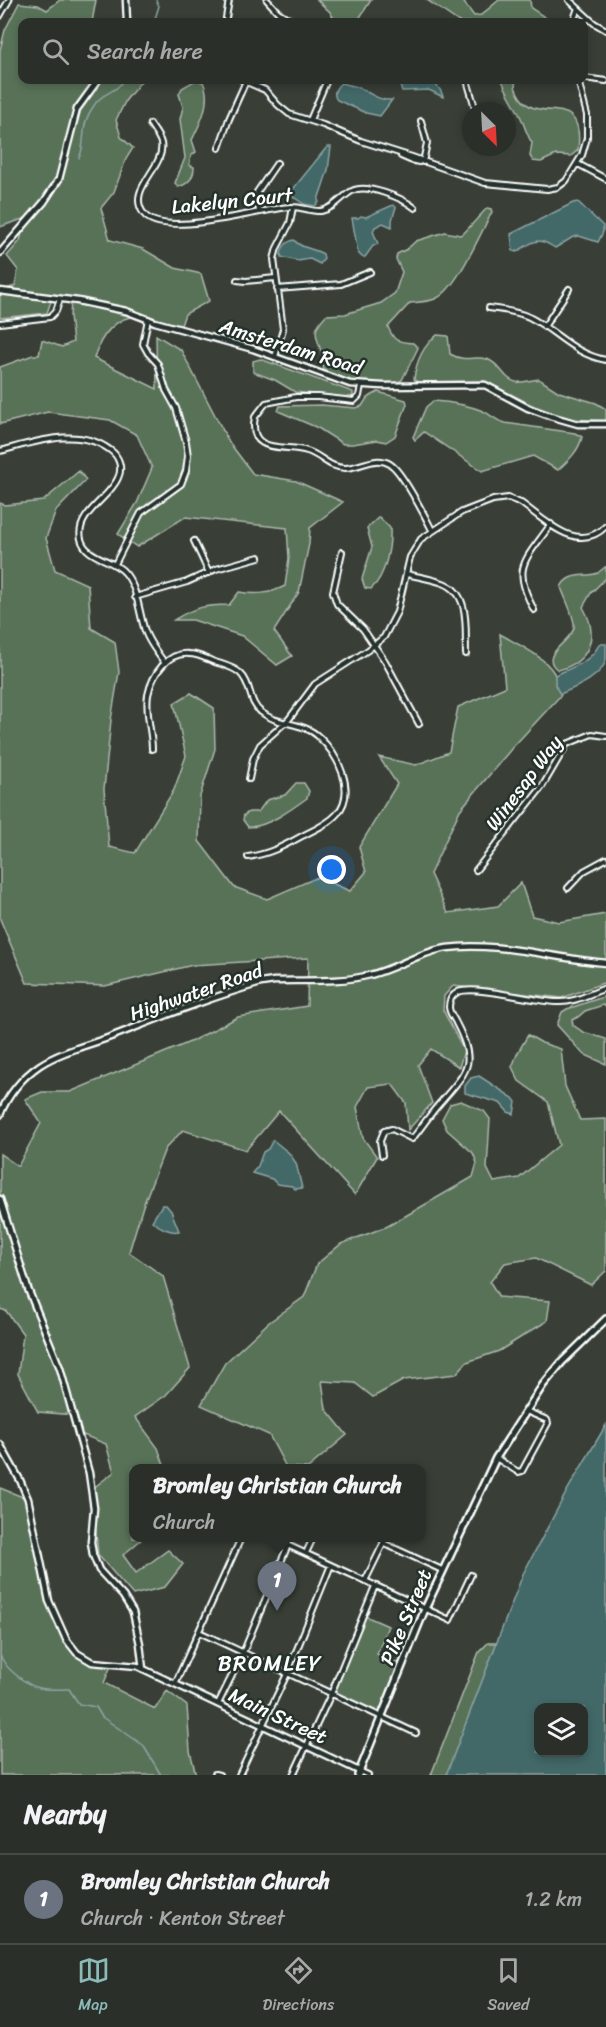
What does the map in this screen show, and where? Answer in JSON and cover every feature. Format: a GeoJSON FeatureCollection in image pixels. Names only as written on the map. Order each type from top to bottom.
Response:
{"type":"FeatureCollection","features":[{"type":"Feature","properties":{"kind":"main road","name":"Pike Street"},"geometry":{"type":"LineString","coordinates":[[358,1773],[442,1570],[496,1458],[543,1385],[562,1362],[606,1319]]}},
{"type":"Feature","properties":{"kind":"street"},"geometry":{"type":"LineString","coordinates":[[0,16],[9,0]]}},
{"type":"Feature","properties":{"kind":"street"},"geometry":{"type":"LineString","coordinates":[[126,0],[127,18]]}},
{"type":"Feature","properties":{"kind":"street"},"geometry":{"type":"LineString","coordinates":[[226,18],[229,0]]}},
{"type":"Feature","properties":{"kind":"street"},"geometry":{"type":"LineString","coordinates":[[267,0],[288,18]]}},
{"type":"Feature","properties":{"kind":"street"},"geometry":{"type":"LineString","coordinates":[[569,0],[606,30]]}},
{"type":"Feature","properties":{"kind":"street"},"geometry":{"type":"LineString","coordinates":[[575,18],[578,8]]}},
{"type":"Feature","properties":{"kind":"street"},"geometry":{"type":"LineString","coordinates":[[588,79],[606,81]]}},
{"type":"Feature","properties":{"kind":"street"},"geometry":{"type":"LineString","coordinates":[[0,253],[44,202],[60,179],[75,115],[82,99],[95,84]]}},
{"type":"Feature","properties":{"kind":"street"},"geometry":{"type":"LineString","coordinates":[[219,148],[242,84]]}},
{"type":"Feature","properties":{"kind":"street"},"geometry":{"type":"LineString","coordinates":[[253,84],[266,90],[278,105],[290,114],[423,162],[485,183],[547,189],[558,187],[566,181],[578,164],[585,146],[587,127],[579,84]]}},
{"type":"Feature","properties":{"kind":"street"},"geometry":{"type":"LineString","coordinates":[[310,121],[325,84]]}},
{"type":"Feature","properties":{"kind":"street"},"geometry":{"type":"LineString","coordinates":[[468,84],[473,102]]}},
{"type":"Feature","properties":{"kind":"street"},"geometry":{"type":"LineString","coordinates":[[421,121],[427,143],[423,162]]}},
{"type":"Feature","properties":{"kind":"street","name":"Lakelyn Court"},"geometry":{"type":"LineString","coordinates":[[150,124],[162,148],[159,159],[140,194],[140,207],[147,218],[156,223],[223,220],[293,207],[320,211],[333,207],[353,190],[365,188],[407,202],[415,208]]}},
{"type":"Feature","properties":{"kind":"street"},"geometry":{"type":"LineString","coordinates":[[259,212],[257,192],[277,163]]}},
{"type":"Feature","properties":{"kind":"street"},"geometry":{"type":"LineString","coordinates":[[578,164],[606,179]]}},
{"type":"Feature","properties":{"kind":"street"},"geometry":{"type":"LineString","coordinates":[[275,357],[283,329],[275,278],[275,253],[290,223],[293,207]]}},
{"type":"Feature","properties":{"kind":"street"},"geometry":{"type":"LineString","coordinates":[[277,289],[341,284],[370,272]]}},
{"type":"Feature","properties":{"kind":"street"},"geometry":{"type":"LineString","coordinates":[[237,280],[246,282],[275,278]]}},
{"type":"Feature","properties":{"kind":"street"},"geometry":{"type":"LineString","coordinates":[[544,327],[570,288]]}},
{"type":"Feature","properties":{"kind":"street","name":"Amsterdam Road"},"geometry":{"type":"LineString","coordinates":[[0,291],[116,309],[275,357],[340,382],[361,386],[485,385],[528,408],[550,416],[578,423],[606,424]]}},
{"type":"Feature","properties":{"kind":"street"},"geometry":{"type":"LineString","coordinates":[[0,323],[50,317],[56,311],[60,299]]}},
{"type":"Feature","properties":{"kind":"street"},"geometry":{"type":"LineString","coordinates":[[489,308],[525,315],[581,352],[606,360]]}},
{"type":"Feature","properties":{"kind":"street"},"geometry":{"type":"LineString","coordinates":[[115,564],[141,513],[181,484],[186,471],[188,456],[186,442],[176,408],[166,390],[158,364],[148,353],[144,344],[148,319]]}},
{"type":"Feature","properties":{"kind":"street"},"geometry":{"type":"LineString","coordinates":[[361,386],[359,396],[354,400],[318,396],[296,397],[266,403],[255,417],[256,435],[270,447],[310,452],[336,467],[348,468],[376,461],[388,463],[399,473],[432,530]]}},
{"type":"Feature","properties":{"kind":"street"},"geometry":{"type":"LineString","coordinates":[[0,451],[36,441],[80,437],[94,440],[114,452],[120,463],[119,476],[85,519],[80,532],[81,539],[89,551],[115,564],[128,576],[151,643],[164,662]]}},
{"type":"Feature","properties":{"kind":"street"},"geometry":{"type":"LineString","coordinates":[[249,778],[253,759],[260,745],[286,722],[315,684],[374,646],[384,637],[397,612],[416,545],[432,530],[467,510],[500,498],[522,503],[567,535],[579,538],[592,536],[606,526]]}},
{"type":"Feature","properties":{"kind":"street"},"geometry":{"type":"LineString","coordinates":[[534,610],[523,587],[522,570],[526,560],[551,524]]}},
{"type":"Feature","properties":{"kind":"street"},"geometry":{"type":"LineString","coordinates":[[194,541],[209,573]]}},
{"type":"Feature","properties":{"kind":"street"},"geometry":{"type":"LineString","coordinates":[[342,552],[334,585],[334,598],[340,609],[358,623],[374,646],[418,724]]}},
{"type":"Feature","properties":{"kind":"street"},"geometry":{"type":"LineString","coordinates":[[135,597],[259,557]]}},
{"type":"Feature","properties":{"kind":"street"},"geometry":{"type":"LineString","coordinates":[[406,574],[444,583],[460,597],[465,611],[466,654]]}},
{"type":"Feature","properties":{"kind":"street"},"geometry":{"type":"LineString","coordinates":[[152,749],[148,695],[158,670],[164,662],[180,655],[193,654],[238,671],[247,682],[252,701],[258,710],[264,715],[314,733],[327,746],[344,776],[346,786],[344,803],[334,818],[267,854],[248,857]]}},
{"type":"Feature","properties":{"kind":"street","name":"Winesap Way"},"geometry":{"type":"LineString","coordinates":[[476,870],[542,787],[567,744],[592,734],[606,736]]}},
{"type":"Feature","properties":{"kind":"street"},"geometry":{"type":"LineString","coordinates":[[568,888],[584,871],[606,859]]}},
{"type":"Feature","properties":{"kind":"street","name":"Highwater Road"},"geometry":{"type":"LineString","coordinates":[[0,1115],[9,1097],[26,1077],[41,1065],[214,998],[261,983],[356,978],[372,975],[432,951],[456,947],[528,952],[606,963]]}},
{"type":"Feature","properties":{"kind":"street"},"geometry":{"type":"LineString","coordinates":[[382,1155],[380,1141],[384,1131],[392,1129],[412,1139],[457,1084],[467,1066],[468,1050],[465,1040],[449,1008],[450,999],[456,994],[462,991],[482,992],[566,1002],[606,988]]}},
{"type":"Feature","properties":{"kind":"street"},"geometry":{"type":"LineString","coordinates":[[0,1199],[28,1289],[60,1369],[89,1473],[94,1508],[93,1555],[99,1570],[123,1596],[133,1612],[143,1669]]}},
{"type":"Feature","properties":{"kind":"street"},"geometry":{"type":"LineString","coordinates":[[496,1458],[518,1472],[522,1471],[549,1423],[525,1411]]}},
{"type":"Feature","properties":{"kind":"street","name":"Main Street"},"geometry":{"type":"LineString","coordinates":[[0,1444],[28,1499],[46,1594],[66,1639],[77,1653],[92,1662],[127,1664],[143,1669],[358,1773],[368,1775]]}},
{"type":"Feature","properties":{"kind":"street"},"geometry":{"type":"LineString","coordinates":[[175,1684],[239,1542]]}},
{"type":"Feature","properties":{"kind":"street"},"geometry":{"type":"LineString","coordinates":[[281,1542],[450,1620],[471,1575]]}},
{"type":"Feature","properties":{"kind":"street"},"geometry":{"type":"LineString","coordinates":[[306,1553],[311,1542]]}},
{"type":"Feature","properties":{"kind":"street"},"geometry":{"type":"LineString","coordinates":[[365,1581],[383,1542]]}},
{"type":"Feature","properties":{"kind":"street"},"geometry":{"type":"LineString","coordinates":[[388,1542],[442,1570]]}},
{"type":"Feature","properties":{"kind":"street"},"geometry":{"type":"LineString","coordinates":[[218,1704],[243,1653],[288,1545]]}},
{"type":"Feature","properties":{"kind":"street"},"geometry":{"type":"LineString","coordinates":[[239,1775],[287,1674],[331,1565]]}},
{"type":"Feature","properties":{"kind":"street"},"geometry":{"type":"LineString","coordinates":[[293,1775],[331,1694],[375,1586]]}},
{"type":"Feature","properties":{"kind":"street"},"geometry":{"type":"LineString","coordinates":[[199,1632],[416,1733]]}},
{"type":"Feature","properties":{"kind":"green space"},"geometry":{"type":"Polygon","coordinates":[[[60,0],[96,0],[93,18],[18,18],[18,84],[139,84],[126,100],[116,120],[121,137],[133,148],[126,159],[114,192],[101,208],[110,240],[143,249],[175,268],[201,274],[209,301],[185,314],[180,328],[144,316],[123,320],[105,335],[94,358],[157,389],[156,335],[181,350],[229,442],[253,474],[296,481],[343,502],[310,528],[299,592],[274,631],[292,656],[277,665],[242,636],[193,620],[174,620],[200,608],[229,605],[239,592],[263,593],[285,586],[289,558],[287,528],[185,517],[137,547],[118,534],[137,503],[152,468],[137,435],[110,420],[48,412],[0,424],[0,367],[39,355],[42,340],[62,347],[73,342],[71,301],[52,298],[47,313],[0,318],[0,291],[15,286],[18,270],[7,256],[20,241],[26,218],[0,227],[0,50],[5,30],[19,3],[38,5],[47,10],[60,0]]]}},
{"type":"Feature","properties":{"kind":"green space"},"geometry":{"type":"Polygon","coordinates":[[[317,0],[371,0],[360,18],[334,18],[317,0]]]}},
{"type":"Feature","properties":{"kind":"green space"},"geometry":{"type":"Polygon","coordinates":[[[427,0],[462,0],[474,16],[481,15],[499,0],[530,0],[531,8],[546,18],[453,18],[427,0]]]}},
{"type":"Feature","properties":{"kind":"green space"},"geometry":{"type":"Polygon","coordinates":[[[189,84],[204,84],[206,104],[192,140],[196,152],[191,156],[189,165],[194,167],[192,177],[178,187],[175,183],[185,158],[180,119],[183,107],[179,94],[182,88],[189,84]]]}},
{"type":"Feature","properties":{"kind":"green space"},"geometry":{"type":"Polygon","coordinates":[[[504,84],[515,84],[520,97],[528,105],[567,114],[574,120],[578,131],[578,150],[571,156],[556,155],[541,162],[533,161],[530,156],[532,143],[516,108],[516,102],[513,102],[504,84]]]}},
{"type":"Feature","properties":{"kind":"green space"},"geometry":{"type":"Polygon","coordinates":[[[487,208],[492,212],[468,259],[445,293],[427,301],[410,303],[388,327],[397,340],[413,343],[418,348],[402,380],[396,383],[350,381],[324,371],[316,330],[326,315],[345,314],[381,303],[395,293],[402,272],[396,259],[397,254],[416,241],[445,232],[460,235],[464,233],[487,208]]]}},
{"type":"Feature","properties":{"kind":"green space"},"geometry":{"type":"Polygon","coordinates":[[[437,335],[448,336],[450,354],[456,357],[487,359],[516,382],[539,379],[559,392],[596,403],[606,409],[606,421],[572,419],[556,414],[534,406],[485,381],[417,382],[414,379],[418,361],[424,349],[437,335]]]}},
{"type":"Feature","properties":{"kind":"green space"},"geometry":{"type":"Polygon","coordinates":[[[260,359],[353,392],[353,395],[351,398],[295,392],[275,380],[253,372],[253,361],[260,359]]]}},
{"type":"Feature","properties":{"kind":"green space"},"geometry":{"type":"Polygon","coordinates":[[[378,392],[406,400],[407,404],[395,436],[386,442],[377,440],[343,444],[318,428],[278,411],[280,406],[322,405],[356,408],[362,406],[367,398],[378,392]]]}},
{"type":"Feature","properties":{"kind":"green space"},"geometry":{"type":"Polygon","coordinates":[[[433,401],[477,409],[505,423],[575,433],[582,437],[581,442],[576,451],[558,470],[533,456],[482,471],[424,432],[415,440],[413,437],[426,407],[433,401]]]}},
{"type":"Feature","properties":{"kind":"green space"},"geometry":{"type":"Polygon","coordinates":[[[79,471],[86,480],[56,511],[46,538],[55,570],[88,585],[91,628],[115,642],[119,672],[111,720],[104,789],[109,847],[135,853],[174,790],[186,756],[174,703],[191,693],[214,708],[215,749],[200,796],[199,841],[234,887],[267,899],[318,877],[350,891],[366,872],[359,847],[397,784],[379,757],[416,765],[449,752],[458,707],[505,687],[500,634],[529,650],[549,667],[554,673],[561,695],[512,748],[460,810],[430,874],[448,913],[498,906],[521,883],[532,916],[559,922],[606,914],[606,982],[562,998],[453,986],[444,996],[443,1010],[464,1051],[459,1067],[431,1049],[418,1065],[432,1103],[408,1130],[406,1103],[392,1084],[368,1087],[357,1107],[363,1138],[377,1157],[355,1195],[279,1111],[246,1150],[183,1130],[165,1149],[143,1206],[129,1252],[163,1276],[190,1368],[166,1395],[135,1417],[158,1448],[164,1464],[129,1464],[129,1542],[138,1542],[123,1555],[136,1573],[168,1550],[183,1564],[165,1587],[133,1595],[98,1555],[92,1489],[114,1472],[106,1444],[78,1433],[74,1415],[38,1412],[18,1374],[23,1334],[6,1311],[0,1309],[0,1154],[18,1166],[41,1123],[25,1099],[42,1092],[70,1092],[190,1042],[238,1017],[307,1006],[308,958],[193,965],[105,986],[27,983],[0,919],[0,503],[5,505],[43,501],[79,471]]]}},
{"type":"Feature","properties":{"kind":"green space"},"geometry":{"type":"Polygon","coordinates":[[[379,517],[390,528],[390,543],[384,569],[371,589],[365,588],[362,579],[372,547],[367,528],[379,517]]]}},
{"type":"Feature","properties":{"kind":"green space"},"geometry":{"type":"Polygon","coordinates":[[[606,566],[606,578],[591,593],[583,607],[590,628],[589,646],[578,661],[558,670],[551,659],[574,628],[572,614],[561,587],[568,579],[598,573],[606,566]]]}},
{"type":"Feature","properties":{"kind":"green space"},"geometry":{"type":"Polygon","coordinates":[[[296,783],[304,783],[309,791],[307,798],[271,821],[248,827],[243,820],[244,815],[249,812],[258,812],[267,800],[285,795],[296,783]]]}},
{"type":"Feature","properties":{"kind":"green space"},"geometry":{"type":"Polygon","coordinates":[[[606,996],[606,1007],[603,1005],[585,1011],[572,1020],[573,1025],[583,1032],[606,1039],[606,1064],[583,1054],[557,1025],[562,1012],[567,1009],[606,996]]]}},
{"type":"Feature","properties":{"kind":"green space"},"geometry":{"type":"Polygon","coordinates":[[[528,1035],[542,1043],[561,1049],[565,1086],[580,1120],[606,1119],[606,1271],[591,1285],[536,1258],[505,1263],[490,1282],[499,1297],[550,1301],[547,1321],[499,1351],[467,1362],[456,1374],[404,1380],[373,1397],[355,1383],[322,1381],[326,1409],[347,1435],[313,1464],[284,1464],[269,1435],[201,1405],[225,1363],[268,1323],[304,1297],[317,1264],[341,1244],[388,1226],[473,1177],[477,1163],[473,1153],[447,1130],[442,1119],[450,1104],[461,1101],[484,1111],[490,1119],[487,1168],[494,1182],[519,1178],[559,1145],[548,1102],[519,1081],[512,1067],[528,1035]]]}},
{"type":"Feature","properties":{"kind":"green space"},"geometry":{"type":"Polygon","coordinates":[[[0,1488],[28,1499],[46,1594],[66,1638],[77,1653],[92,1662],[112,1663],[104,1683],[155,1709],[167,1691],[187,1706],[190,1751],[196,1775],[0,1775],[0,1488]]]}},
{"type":"Feature","properties":{"kind":"green space"},"geometry":{"type":"Polygon","coordinates":[[[363,1615],[388,1626],[377,1654],[402,1665],[380,1717],[331,1694],[363,1615]]]}},
{"type":"Feature","properties":{"kind":"green space"},"geometry":{"type":"Polygon","coordinates":[[[488,1643],[502,1643],[456,1775],[431,1775],[479,1652],[488,1643]]]}},
{"type":"Feature","properties":{"kind":"water"},"geometry":{"type":"Polygon","coordinates":[[[345,84],[360,88],[380,98],[392,100],[380,116],[366,113],[337,100],[335,91],[338,86],[345,84]]]}},
{"type":"Feature","properties":{"kind":"water"},"geometry":{"type":"Polygon","coordinates":[[[400,84],[434,84],[443,97],[429,90],[402,91],[400,84]]]}},
{"type":"Feature","properties":{"kind":"water"},"geometry":{"type":"Polygon","coordinates":[[[327,147],[331,147],[328,170],[319,202],[315,206],[304,204],[289,194],[327,147]]]}},
{"type":"Feature","properties":{"kind":"water"},"geometry":{"type":"Polygon","coordinates":[[[578,202],[603,226],[598,242],[579,236],[555,248],[535,241],[516,252],[513,251],[511,234],[578,202]]]}},
{"type":"Feature","properties":{"kind":"water"},"geometry":{"type":"Polygon","coordinates":[[[393,205],[396,207],[392,227],[383,223],[375,227],[373,231],[378,244],[373,246],[365,257],[362,257],[358,253],[352,218],[366,217],[393,205]]]}},
{"type":"Feature","properties":{"kind":"water"},"geometry":{"type":"Polygon","coordinates":[[[294,240],[300,245],[323,254],[324,259],[320,264],[310,259],[298,261],[281,257],[284,246],[294,240]]]}},
{"type":"Feature","properties":{"kind":"water"},"geometry":{"type":"Polygon","coordinates":[[[599,644],[606,644],[606,659],[600,671],[587,681],[560,694],[555,685],[555,675],[587,659],[599,644]]]}},
{"type":"Feature","properties":{"kind":"water"},"geometry":{"type":"Polygon","coordinates":[[[479,1076],[513,1098],[516,1102],[514,1114],[508,1112],[500,1103],[465,1093],[465,1086],[471,1078],[479,1076]]]}},
{"type":"Feature","properties":{"kind":"water"},"geometry":{"type":"Polygon","coordinates":[[[273,1140],[289,1153],[296,1163],[302,1188],[295,1189],[292,1186],[277,1184],[272,1179],[252,1173],[258,1166],[263,1152],[268,1149],[273,1140]]]}},
{"type":"Feature","properties":{"kind":"water"},"geometry":{"type":"Polygon","coordinates":[[[162,1205],[166,1205],[171,1211],[179,1231],[165,1229],[152,1221],[162,1205]]]}},
{"type":"Feature","properties":{"kind":"water"},"geometry":{"type":"Polygon","coordinates":[[[606,1425],[606,1775],[446,1775],[523,1574],[568,1489],[606,1425]]]}},
{"type":"Feature","properties":{"kind":"waterway"},"geometry":{"type":"LineString","coordinates":[[155,18],[159,6],[156,0]]}},
{"type":"Feature","properties":{"kind":"waterway"},"geometry":{"type":"LineString","coordinates":[[79,158],[85,126],[91,110],[98,100],[121,84]]}},
{"type":"Feature","properties":{"kind":"waterway"},"geometry":{"type":"LineString","coordinates":[[0,227],[10,223]]}},
{"type":"Feature","properties":{"kind":"waterway"},"geometry":{"type":"LineString","coordinates":[[0,1655],[8,1668],[28,1684],[46,1689],[69,1689],[79,1704],[96,1707],[102,1717],[143,1745],[161,1775]]}},
{"type":"Feature","properties":{"kind":"place","name":"Bromley Christian Church"},"geometry":{"type":"Point","coordinates":[277,1611]}},
{"type":"Feature","properties":{"kind":"district","name":"BROMLEY"},"geometry":{"type":"Point","coordinates":[270,1663]}}]}
